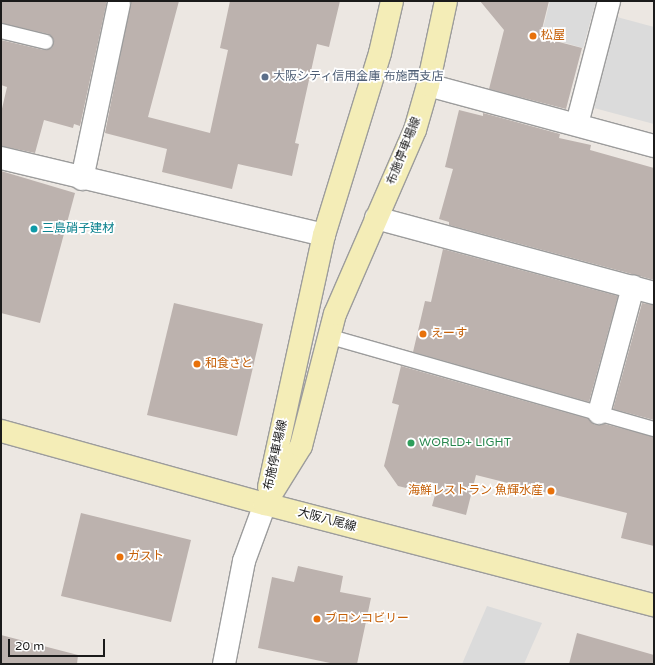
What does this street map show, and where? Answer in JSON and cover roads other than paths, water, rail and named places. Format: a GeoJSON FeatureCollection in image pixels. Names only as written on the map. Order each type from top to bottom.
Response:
{"type":"FeatureCollection","features":[{"type":"Feature","properties":{"kind":"main road","name":"布施停車場線"},"geometry":{"type":"LineString","coordinates":[[265,504],[324,235],[380,53],[392,1]]}},
{"type":"Feature","properties":{"kind":"main road","name":"布施停車場線"},"geometry":{"type":"LineString","coordinates":[[265,504],[301,446],[327,336],[376,218],[415,130],[428,85],[446,1]]}},
{"type":"Feature","properties":{"kind":"main road","name":"大阪八尾線"},"geometry":{"type":"LineString","coordinates":[[1,431],[265,504],[654,605]]}},
{"type":"Feature","properties":{"kind":"street"},"geometry":{"type":"LineString","coordinates":[[577,124],[609,1]]}},
{"type":"Feature","properties":{"kind":"street"},"geometry":{"type":"LineString","coordinates":[[82,179],[119,4]]}},
{"type":"Feature","properties":{"kind":"street"},"geometry":{"type":"LineString","coordinates":[[428,85],[654,146]]}},
{"type":"Feature","properties":{"kind":"street"},"geometry":{"type":"LineString","coordinates":[[1,158],[82,179],[324,235]]}},
{"type":"Feature","properties":{"kind":"street"},"geometry":{"type":"LineString","coordinates":[[376,218],[654,293]]}},
{"type":"Feature","properties":{"kind":"street"},"geometry":{"type":"LineString","coordinates":[[599,413],[633,287]]}},
{"type":"Feature","properties":{"kind":"street"},"geometry":{"type":"LineString","coordinates":[[224,664],[244,561],[265,504]]}},
{"type":"Feature","properties":{"kind":"lane"},"geometry":{"type":"LineString","coordinates":[[1,31],[46,42]]}},
{"type":"Feature","properties":{"kind":"lane"},"geometry":{"type":"LineString","coordinates":[[327,336],[654,429]]}},
{"type":"Feature","properties":{"kind":"place","name":"松屋"},"geometry":{"type":"Point","coordinates":[533,36]}},
{"type":"Feature","properties":{"kind":"place","name":"大阪シティ信用金庫 布施西支店"},"geometry":{"type":"Point","coordinates":[265,77]}},
{"type":"Feature","properties":{"kind":"place","name":"三島硝子建材"},"geometry":{"type":"Point","coordinates":[34,229]}},
{"type":"Feature","properties":{"kind":"place","name":"えーす"},"geometry":{"type":"Point","coordinates":[423,334]}},
{"type":"Feature","properties":{"kind":"place","name":"和食さと"},"geometry":{"type":"Point","coordinates":[197,364]}},
{"type":"Feature","properties":{"kind":"place","name":"WORLD+ LIGHT"},"geometry":{"type":"Point","coordinates":[411,443]}},
{"type":"Feature","properties":{"kind":"place","name":"海鮮レストラン 魚輝水産"},"geometry":{"type":"Point","coordinates":[551,491]}},
{"type":"Feature","properties":{"kind":"place","name":"ガスト"},"geometry":{"type":"Point","coordinates":[120,557]}},
{"type":"Feature","properties":{"kind":"place","name":"ブロンコビリー"},"geometry":{"type":"Point","coordinates":[317,619]}}]}
